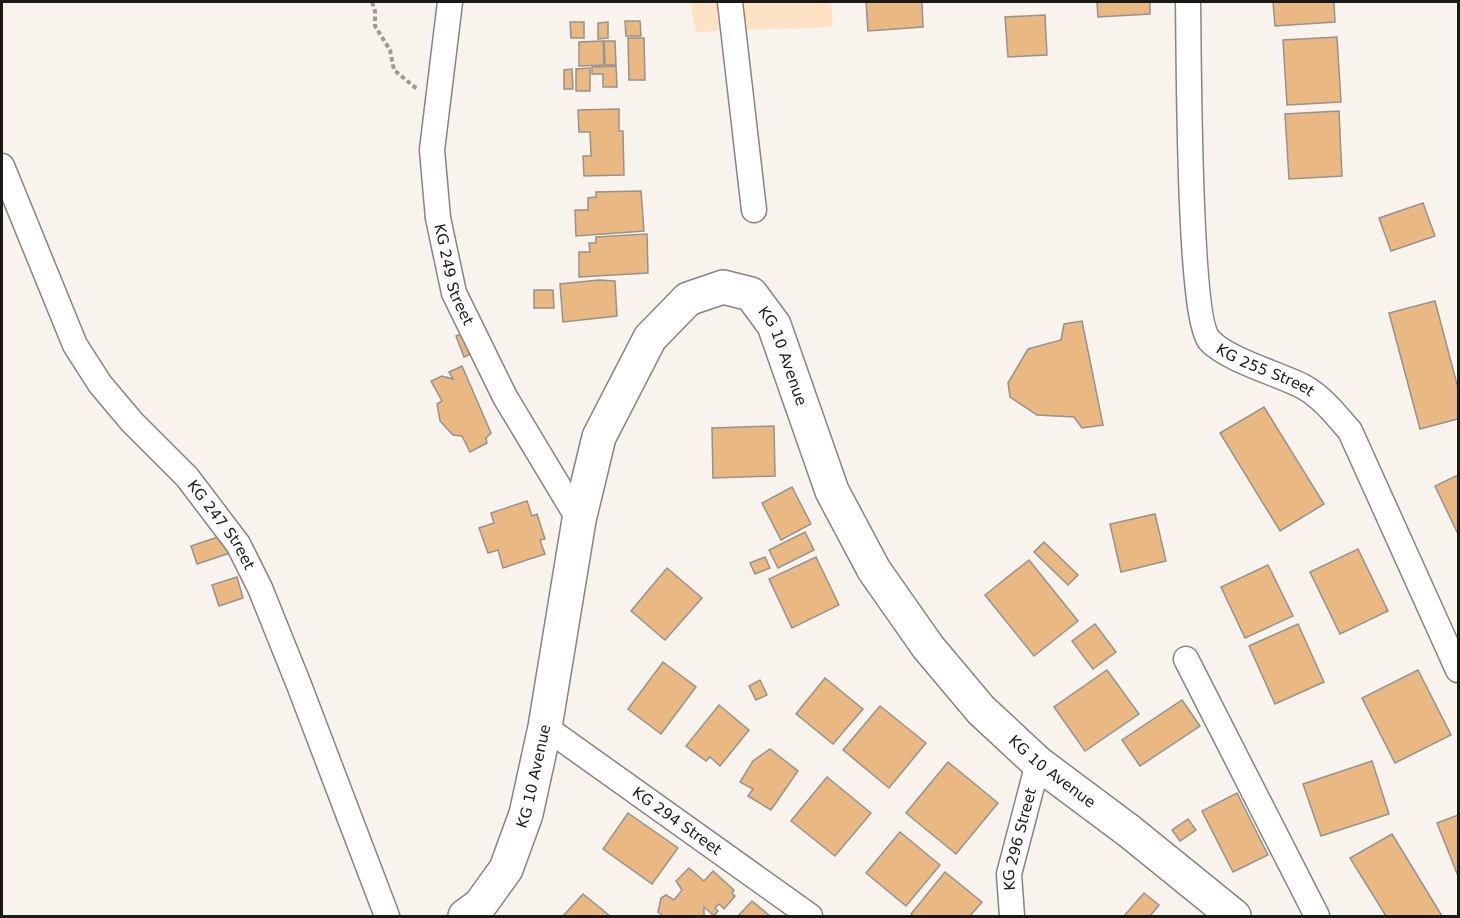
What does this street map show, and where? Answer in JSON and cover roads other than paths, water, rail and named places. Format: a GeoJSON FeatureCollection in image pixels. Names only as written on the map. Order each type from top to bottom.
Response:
{"type":"FeatureCollection","features":[{"type":"Feature","properties":{"kind":"street","name":"KG 249 Street"},"geometry":{"type":"LineString","coordinates":[[450,2],[432,150],[438,218],[454,292],[505,397],[579,520]]}},
{"type":"Feature","properties":{"kind":"street"},"geometry":{"type":"LineString","coordinates":[[730,2],[754,210]]}},
{"type":"Feature","properties":{"kind":"street","name":"KG 255 Street"},"geometry":{"type":"LineString","coordinates":[[1188,2],[1194,261],[1202,321],[1208,340],[1224,351],[1306,388],[1327,405],[1350,431],[1458,670]]}},
{"type":"Feature","properties":{"kind":"street","name":"KG 247 Street"},"geometry":{"type":"LineString","coordinates":[[2,166],[75,345],[100,384],[132,422],[188,477],[238,544],[260,588],[299,685],[387,916]]}},
{"type":"Feature","properties":{"kind":"street","name":"KG 10 Avenue"},"geometry":{"type":"LineString","coordinates":[[465,916],[480,905],[506,869],[526,814],[545,727],[579,520],[599,437],[650,338],[688,299],[723,287],[751,294],[774,325],[832,491],[874,570],[928,647],[981,710],[1038,763],[1129,831],[1234,916]]}},
{"type":"Feature","properties":{"kind":"street"},"geometry":{"type":"LineString","coordinates":[[1186,659],[1317,916]]}},
{"type":"Feature","properties":{"kind":"street","name":"KG 294 Street"},"geometry":{"type":"LineString","coordinates":[[545,727],[810,916]]}},
{"type":"Feature","properties":{"kind":"street","name":"KG 296 Street"},"geometry":{"type":"LineString","coordinates":[[1012,916],[1009,874],[1038,763]]}}]}
